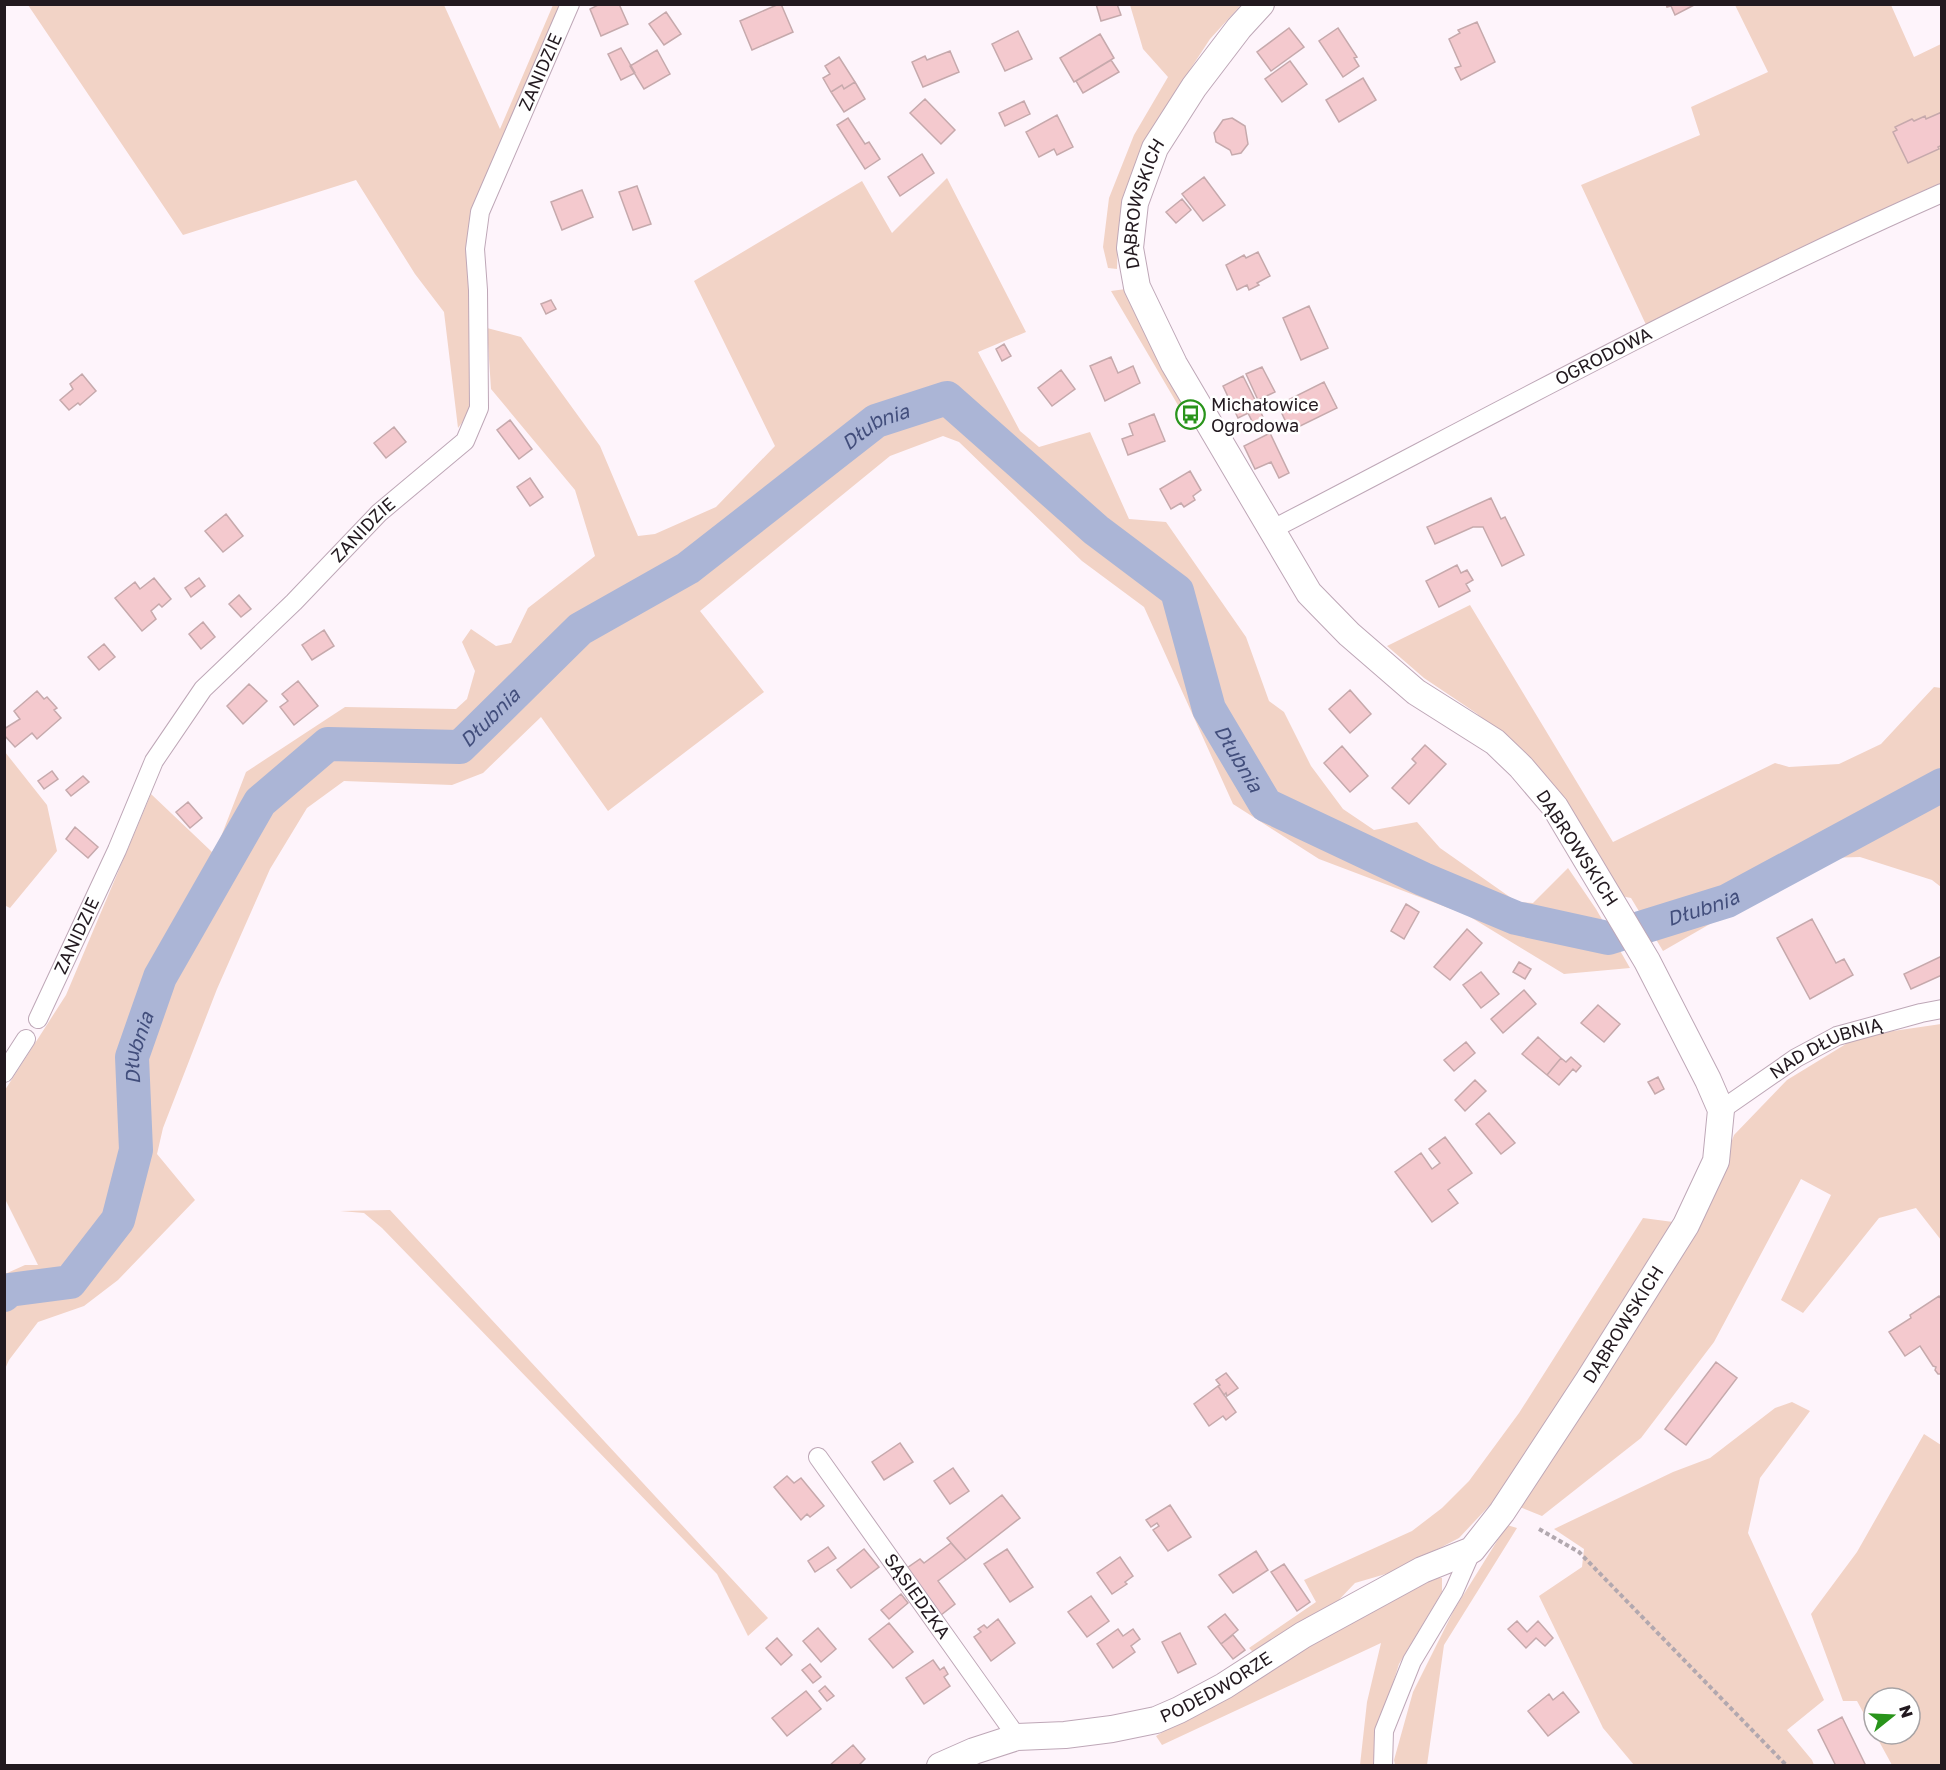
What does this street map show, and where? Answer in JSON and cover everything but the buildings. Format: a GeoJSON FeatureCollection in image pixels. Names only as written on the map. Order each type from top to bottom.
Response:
{"type":"FeatureCollection","features":[{"type":"Feature","properties":{"kind":"street","name":"ZANIDZIE"},"geometry":{"type":"LineString","coordinates":[[38,1019],[117,850],[154,761],[203,689],[294,602],[379,513],[465,441],[479,408],[478,290],[475,249],[480,212],[570,4]]}},
{"type":"Feature","properties":{"kind":"street","name":"DĄBROWSKICH"},"geometry":{"type":"LineString","coordinates":[[1261,4],[1239,28],[1194,87],[1155,148],[1135,203],[1130,248],[1137,287],[1174,363],[1309,593],[1349,634],[1416,692],[1495,742],[1521,767],[1555,807],[1647,961],[1708,1080],[1720,1110],[1716,1161],[1686,1225],[1502,1512],[1472,1550],[1454,1591],[1412,1661],[1384,1731],[1383,1766]]}},
{"type":"Feature","properties":{"kind":"street","name":"OGRODOWA"},"geometry":{"type":"LineString","coordinates":[[1271,530],[1757,279],[1941,193]]}},
{"type":"Feature","properties":{"kind":"street","name":"NAD DŁUBNIĄ"},"geometry":{"type":"LineString","coordinates":[[1720,1110],[1796,1058],[1837,1036],[1941,1009]]}},
{"type":"Feature","properties":{"kind":"street"},"geometry":{"type":"LineString","coordinates":[[4,1073],[26,1039]]}},
{"type":"Feature","properties":{"kind":"street","name":"SĄSIEDZKA"},"geometry":{"type":"LineString","coordinates":[[818,1457],[1017,1737]]}},
{"type":"Feature","properties":{"kind":"street","name":"PODEDWORZE"},"geometry":{"type":"LineString","coordinates":[[940,1766],[974,1751],[1017,1737],[1077,1734],[1156,1720],[1224,1686],[1303,1635],[1422,1570],[1472,1550]]}},
{"type":"Feature","properties":{"kind":"path"},"geometry":{"type":"LineString","coordinates":[[1539,1529],[1579,1552],[1786,1766]]}},
{"type":"Feature","properties":{"kind":"shaded area"},"geometry":{"type":"Polygon","coordinates":[[[28,5],[444,5],[500,129],[553,5],[562,5],[487,175],[469,223],[476,404],[458,428],[444,312],[415,274],[356,180],[183,235],[28,5]]]}},
{"type":"Feature","properties":{"kind":"shaded area"},"geometry":{"type":"Polygon","coordinates":[[[1130,5],[1241,5],[1210,39],[1178,88],[1142,153],[1128,185],[1118,233],[1117,269],[1108,268],[1103,247],[1109,198],[1134,135],[1168,77],[1143,49],[1130,5]]]}},
{"type":"Feature","properties":{"kind":"shaded area"},"geometry":{"type":"Polygon","coordinates":[[[1735,5],[1891,5],[1914,57],[1941,44],[1941,184],[1648,329],[1581,185],[1700,135],[1691,107],[1768,72],[1735,5]]]}},
{"type":"Feature","properties":{"kind":"shaded area"},"geometry":{"type":"Polygon","coordinates":[[[947,178],[1026,332],[978,352],[1020,431],[1039,447],[1090,432],[1129,519],[1166,522],[1246,637],[1269,701],[1284,712],[1311,766],[1343,809],[1374,830],[1417,822],[1440,848],[1517,902],[1533,903],[1568,868],[1596,909],[1630,968],[1564,974],[1467,915],[1319,859],[1233,804],[1144,607],[1082,561],[959,442],[943,436],[890,456],[700,611],[764,692],[608,811],[541,717],[483,773],[452,785],[344,781],[307,808],[270,869],[217,989],[163,1128],[157,1154],[195,1200],[118,1280],[84,1306],[38,1322],[9,1360],[5,1369],[5,1274],[25,1265],[38,1265],[5,1199],[5,1090],[66,995],[151,794],[212,852],[219,842],[246,772],[345,707],[456,709],[467,699],[475,671],[462,642],[471,629],[496,646],[511,643],[528,608],[595,556],[575,490],[491,389],[487,328],[521,337],[600,446],[638,536],[655,534],[716,507],[775,446],[694,281],[862,181],[892,233],[947,178]]]}},
{"type":"Feature","properties":{"kind":"shaded area"},"geometry":{"type":"Polygon","coordinates":[[[1126,289],[1188,408],[1182,412],[1111,291],[1126,289]]]}},
{"type":"Feature","properties":{"kind":"shaded area"},"geometry":{"type":"Polygon","coordinates":[[[1470,605],[1613,842],[1775,763],[1789,767],[1839,764],[1881,744],[1934,687],[1941,688],[1941,887],[1932,880],[1860,857],[1825,858],[1663,951],[1631,898],[1621,896],[1523,752],[1476,713],[1424,678],[1387,646],[1470,605]]]}},
{"type":"Feature","properties":{"kind":"shaded area"},"geometry":{"type":"Polygon","coordinates":[[[5,752],[47,805],[57,851],[10,908],[4,905],[5,752]]]}},
{"type":"Feature","properties":{"kind":"shaded area"},"geometry":{"type":"Polygon","coordinates":[[[1941,1024],[1941,1240],[1916,1208],[1879,1218],[1803,1313],[1781,1300],[1831,1195],[1801,1179],[1714,1342],[1641,1438],[1542,1516],[1520,1507],[1703,1219],[1734,1135],[1787,1080],[1859,1036],[1941,1024]]]}},
{"type":"Feature","properties":{"kind":"shaded area"},"geometry":{"type":"Polygon","coordinates":[[[390,1210],[768,1618],[748,1636],[717,1574],[382,1228],[364,1213],[340,1211],[390,1210]]]}},
{"type":"Feature","properties":{"kind":"shaded area"},"geometry":{"type":"Polygon","coordinates":[[[1643,1218],[1673,1222],[1504,1490],[1459,1538],[1396,1571],[1355,1583],[1335,1604],[1254,1653],[1249,1648],[1316,1602],[1304,1580],[1412,1531],[1442,1508],[1469,1481],[1519,1413],[1643,1218]]]}},
{"type":"Feature","properties":{"kind":"shaded area"},"geometry":{"type":"Polygon","coordinates":[[[1792,1402],[1810,1411],[1760,1478],[1748,1533],[1824,1700],[1787,1730],[1814,1765],[1634,1765],[1603,1728],[1539,1596],[1582,1567],[1584,1549],[1554,1529],[1673,1472],[1710,1458],[1775,1408],[1792,1402]]]}},
{"type":"Feature","properties":{"kind":"shaded area"},"geometry":{"type":"Polygon","coordinates":[[[1924,1434],[1941,1445],[1941,1765],[1892,1765],[1882,1746],[1922,1746],[1922,1686],[1862,1686],[1862,1710],[1857,1701],[1843,1701],[1811,1614],[1857,1552],[1924,1434]]]}},
{"type":"Feature","properties":{"kind":"shaded area"},"geometry":{"type":"Polygon","coordinates":[[[1507,1525],[1517,1528],[1444,1645],[1427,1765],[1395,1765],[1394,1760],[1413,1692],[1454,1610],[1507,1525]]]}},
{"type":"Feature","properties":{"kind":"shaded area"},"geometry":{"type":"Polygon","coordinates":[[[1432,1577],[1442,1578],[1442,1592],[1399,1664],[1377,1734],[1373,1765],[1360,1765],[1367,1702],[1381,1643],[1162,1745],[1156,1736],[1387,1600],[1432,1577]]]}},
{"type":"Feature","properties":{"kind":"waterway","name":"Dłubnia"},"geometry":{"type":"LineString","coordinates":[[4,1295],[9,1290],[70,1282],[118,1220],[136,1150],[132,1057],[160,977],[260,802],[328,744],[460,747],[580,629],[688,568],[876,421],[947,398],[1096,530],[1177,591],[1209,709],[1266,805],[1423,879],[1516,918],[1608,938],[1727,901],[1942,785]]}},
{"type":"Feature","properties":{"kind":"place","name":"Michałowice Ogrodowa"},"geometry":{"type":"Point","coordinates":[1190,415]}}]}
